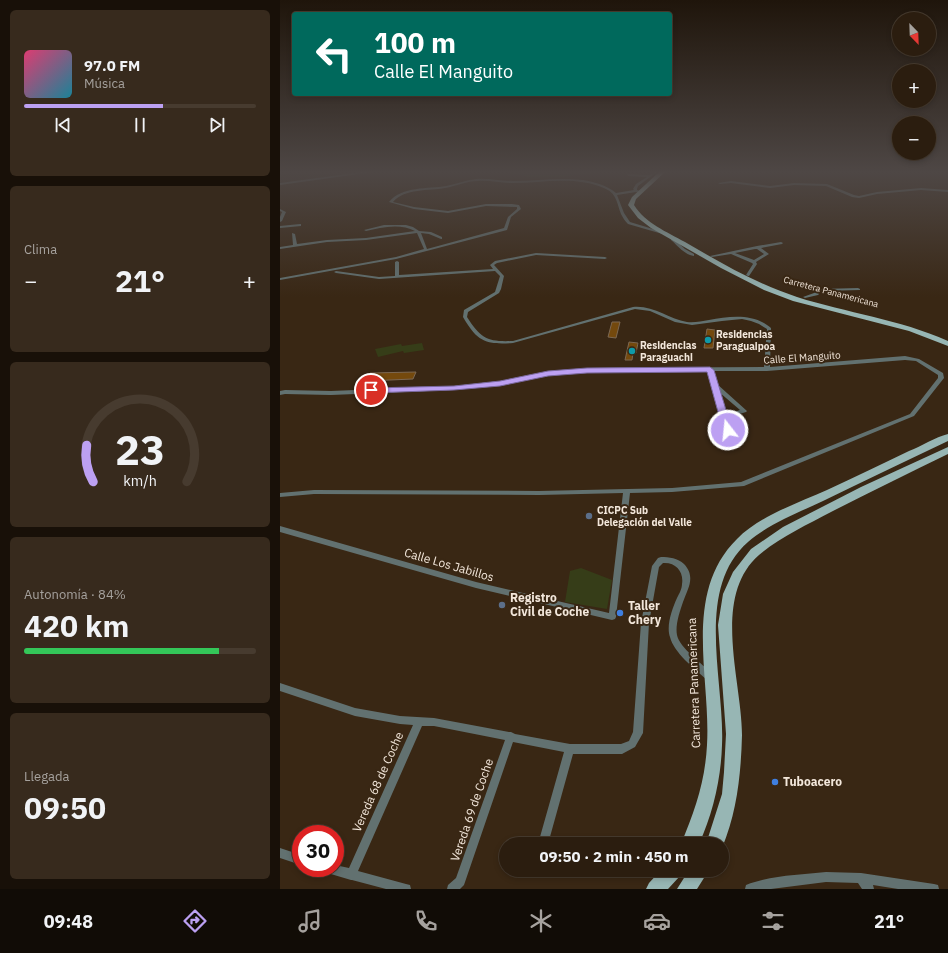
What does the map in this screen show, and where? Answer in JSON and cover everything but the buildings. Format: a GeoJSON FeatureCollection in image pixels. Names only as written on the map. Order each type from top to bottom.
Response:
{"type":"FeatureCollection","features":[{"type":"Feature","properties":{"kind":"main road","name":"Carretera Panamericana"},"geometry":{"type":"LineString","coordinates":[[638,213],[648,223],[683,245],[749,281],[782,295],[834,310],[906,327],[927,334],[948,344]]}},
{"type":"Feature","properties":{"kind":"main road","name":"Carretera Panamericana"},"geometry":{"type":"LineString","coordinates":[[646,213],[656,223],[712,256],[767,284],[819,302],[904,322],[948,338]]}},
{"type":"Feature","properties":{"kind":"main road","name":"Carretera Panamericana"},"geometry":{"type":"LineString","coordinates":[[693,837],[706,804],[713,765],[715,729],[709,613],[720,570],[738,545],[745,538],[769,522],[948,437]]}},
{"type":"Feature","properties":{"kind":"main road"},"geometry":{"type":"LineString","coordinates":[[717,837],[730,794],[732,772],[734,734],[725,625],[729,594],[737,575],[748,558],[787,530],[948,450]]}},
{"type":"Feature","properties":{"kind":"main road"},"geometry":{"type":"LineString","coordinates":[[655,889],[667,877]]}},
{"type":"Feature","properties":{"kind":"main road"},"geometry":{"type":"LineString","coordinates":[[686,889],[695,877]]}},
{"type":"Feature","properties":{"kind":"street"},"geometry":{"type":"LineString","coordinates":[[280,279],[331,271],[396,258],[504,230],[508,227],[507,220],[513,213]]}},
{"type":"Feature","properties":{"kind":"street"},"geometry":{"type":"LineString","coordinates":[[623,213],[625,219],[629,223],[664,234],[683,245],[685,252],[693,255]]}},
{"type":"Feature","properties":{"kind":"street"},"geometry":{"type":"LineString","coordinates":[[366,230],[390,225],[412,228],[417,232],[426,250]]}},
{"type":"Feature","properties":{"kind":"street"},"geometry":{"type":"LineString","coordinates":[[280,227],[300,226]]}},
{"type":"Feature","properties":{"kind":"street"},"geometry":{"type":"LineString","coordinates":[[394,235],[402,227]]}},
{"type":"Feature","properties":{"kind":"street"},"geometry":{"type":"LineString","coordinates":[[280,248],[327,241],[366,239],[417,232],[430,233],[441,238]]}},
{"type":"Feature","properties":{"kind":"street"},"geometry":{"type":"LineString","coordinates":[[293,234],[295,246]]}},
{"type":"Feature","properties":{"kind":"street"},"geometry":{"type":"LineString","coordinates":[[712,256],[732,254],[757,247],[781,243]]}},
{"type":"Feature","properties":{"kind":"street"},"geometry":{"type":"LineString","coordinates":[[748,275],[755,264],[754,262],[767,254],[757,247]]}},
{"type":"Feature","properties":{"kind":"street"},"geometry":{"type":"LineString","coordinates":[[605,258],[532,254],[496,262],[492,265],[502,276],[500,289],[466,311],[464,314],[467,322],[477,336],[486,341],[497,343],[512,342],[635,308],[654,310],[677,322],[692,324],[747,317],[761,322],[769,328],[767,369]]}},
{"type":"Feature","properties":{"kind":"street"},"geometry":{"type":"LineString","coordinates":[[732,254],[754,262]]}},
{"type":"Feature","properties":{"kind":"street"},"geometry":{"type":"LineString","coordinates":[[397,262],[397,277]]}},
{"type":"Feature","properties":{"kind":"street"},"geometry":{"type":"LineString","coordinates":[[331,271],[370,278],[496,270]]}},
{"type":"Feature","properties":{"kind":"street"},"geometry":{"type":"LineString","coordinates":[[805,298],[816,294],[821,290],[858,289]]}},
{"type":"Feature","properties":{"kind":"street"},"geometry":{"type":"LineString","coordinates":[[816,294],[819,302]]}},
{"type":"Feature","properties":{"kind":"street","name":"Calle El Manguito"},"geometry":{"type":"LineString","coordinates":[[280,393],[331,393],[417,388],[454,388],[500,383],[548,374],[587,370],[767,369],[905,358],[912,358],[941,374],[941,378],[912,415],[742,484],[672,490],[627,491]]}},
{"type":"Feature","properties":{"kind":"street"},"geometry":{"type":"LineString","coordinates":[[710,370],[728,430]]}},
{"type":"Feature","properties":{"kind":"street"},"geometry":{"type":"LineString","coordinates":[[715,385],[744,411],[724,417]]}},
{"type":"Feature","properties":{"kind":"street"},"geometry":{"type":"LineString","coordinates":[[280,495],[314,492],[539,493],[627,491]]}},
{"type":"Feature","properties":{"kind":"street","name":"Calle Los Jabillos"},"geometry":{"type":"LineString","coordinates":[[280,529],[476,586],[612,617],[627,491]]}},
{"type":"Feature","properties":{"kind":"street"},"geometry":{"type":"LineString","coordinates":[[280,687],[355,712],[400,720],[434,722],[511,736],[570,749],[622,750],[632,744],[638,733],[645,624],[656,566],[661,560],[668,558],[678,563],[685,571],[686,585],[679,602],[673,636],[681,650],[712,678]]}},
{"type":"Feature","properties":{"kind":"street","name":"Vereda 68 de Coche"},"geometry":{"type":"LineString","coordinates":[[351,875],[419,722]]}},
{"type":"Feature","properties":{"kind":"street","name":"Vereda 69 de Coche"},"geometry":{"type":"LineString","coordinates":[[452,889],[460,881],[511,736]]}},
{"type":"Feature","properties":{"kind":"street"},"geometry":{"type":"LineString","coordinates":[[545,837],[570,749]]}},
{"type":"Feature","properties":{"kind":"street"},"geometry":{"type":"LineString","coordinates":[[280,853],[292,857]]}},
{"type":"Feature","properties":{"kind":"street"},"geometry":{"type":"LineString","coordinates":[[344,873],[406,889]]}},
{"type":"Feature","properties":{"kind":"street"},"geometry":{"type":"LineString","coordinates":[[750,889],[773,883],[826,877],[861,878],[934,889]]}},
{"type":"Feature","properties":{"kind":"street"},"geometry":{"type":"LineString","coordinates":[[861,878],[869,889]]}},
{"type":"Feature","properties":{"kind":"green space"},"geometry":{"type":"Polygon","coordinates":[[[422,343],[424,350],[404,353],[403,351],[378,357],[375,349],[401,344],[402,346],[422,343]]]}},
{"type":"Feature","properties":{"kind":"green space"},"geometry":{"type":"Polygon","coordinates":[[[581,568],[612,580],[607,609],[565,602],[570,571],[581,568]]]}},
{"type":"Feature","properties":{"kind":"place","name":"Residencias Paraguaipoa"},"geometry":{"type":"Point","coordinates":[708,340]}},
{"type":"Feature","properties":{"kind":"place","name":"Residencias Paraguachi"},"geometry":{"type":"Point","coordinates":[632,351]}},
{"type":"Feature","properties":{"kind":"place","name":"CICPC Sub Delegación del Valle"},"geometry":{"type":"Point","coordinates":[589,516]}},
{"type":"Feature","properties":{"kind":"place","name":"Registro Civil de Coche"},"geometry":{"type":"Point","coordinates":[502,605]}},
{"type":"Feature","properties":{"kind":"place","name":"Taller Chery"},"geometry":{"type":"Point","coordinates":[620,613]}},
{"type":"Feature","properties":{"kind":"place","name":"Tuboacero"},"geometry":{"type":"Point","coordinates":[775,782]}},
{"type":"Feature","properties":{"kind":"route"},"geometry":{"type":"LineString","coordinates":[[371,390],[454,388],[500,383],[548,374],[587,370],[710,370],[728,430]]}}]}
